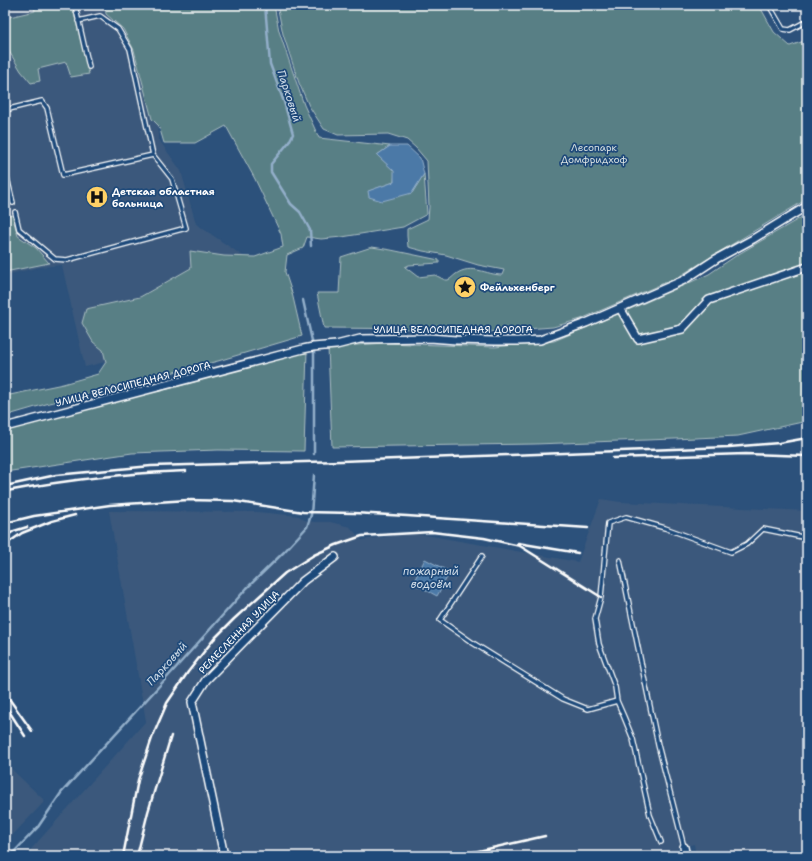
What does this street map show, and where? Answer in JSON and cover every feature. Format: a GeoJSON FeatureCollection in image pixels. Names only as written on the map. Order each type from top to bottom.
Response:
{"type":"FeatureCollection","features":[{"type":"Feature","properties":{"kind":"street","name":"УЛИЦА ВЕЛОСИПЕДНАЯ ДОРОГА"},"geometry":{"type":"LineString","coordinates":[[5,427],[313,347],[336,345],[360,339],[430,338],[496,341],[540,340],[586,323],[684,280],[716,259],[753,239],[807,206]]}},
{"type":"Feature","properties":{"kind":"street"},"geometry":{"type":"LineString","coordinates":[[620,308],[638,339],[682,329],[709,300],[807,267]]}},
{"type":"Feature","properties":{"kind":"street","name":"РЕМЕСЛЕННАЯ УЛИЦА"},"geometry":{"type":"LineString","coordinates":[[224,856],[192,702],[211,674],[303,581],[335,557]]}},
{"type":"Feature","properties":{"kind":"street"},"geometry":{"type":"LineString","coordinates":[[684,847],[686,856]]}},
{"type":"Feature","properties":{"kind":"lane"},"geometry":{"type":"LineString","coordinates":[[75,5],[90,67]]}},
{"type":"Feature","properties":{"kind":"lane"},"geometry":{"type":"LineString","coordinates":[[769,5],[783,29],[790,30],[807,21]]}},
{"type":"Feature","properties":{"kind":"lane"},"geometry":{"type":"LineString","coordinates":[[15,212],[19,229],[55,259],[67,260],[186,228],[172,179],[153,155],[130,50],[118,28],[100,16],[78,21]]}},
{"type":"Feature","properties":{"kind":"lane"},"geometry":{"type":"LineString","coordinates":[[5,110],[42,102],[47,108],[63,175],[153,155]]}},
{"type":"Feature","properties":{"kind":"lane"},"geometry":{"type":"LineString","coordinates":[[5,170],[12,204]]}},
{"type":"Feature","properties":{"kind":"lane"},"geometry":{"type":"LineString","coordinates":[[5,191],[10,190]]}},
{"type":"Feature","properties":{"kind":"lane"},"geometry":{"type":"LineString","coordinates":[[661,842],[650,815],[633,739],[617,701],[615,687],[600,644],[595,619],[601,597],[608,523],[626,517],[665,528],[731,552],[747,544],[764,529],[807,538]]}},
{"type":"Feature","properties":{"kind":"lane"},"geometry":{"type":"LineString","coordinates":[[482,556],[440,620],[473,643],[563,699],[588,709],[617,701]]}},
{"type":"Feature","properties":{"kind":"lane"},"geometry":{"type":"LineString","coordinates":[[620,560],[658,744],[684,847]]}},
{"type":"Feature","properties":{"kind":"shaded area","name":"Детская областная больница"},"geometry":{"type":"Polygon","coordinates":[[[5,5],[149,5],[188,109],[157,128],[159,140],[181,171],[196,224],[243,256],[259,323],[85,367],[62,265],[41,267],[5,275],[5,5]]]}},
{"type":"Feature","properties":{"kind":"shaded area"},"geometry":{"type":"Polygon","coordinates":[[[601,499],[620,502],[807,511],[807,856],[696,856],[694,844],[678,848],[679,856],[25,856],[146,721],[109,511],[257,512],[299,516],[304,520],[314,522],[330,522],[350,527],[362,540],[414,533],[578,562],[601,499]]]}},
{"type":"Feature","properties":{"kind":"shaded area"},"geometry":{"type":"Polygon","coordinates":[[[5,763],[45,801],[5,843],[5,763]]]}},
{"type":"Feature","properties":{"kind":"green space"},"geometry":{"type":"Polygon","coordinates":[[[34,5],[72,5],[89,74],[71,77],[66,62],[38,69],[40,81],[31,83],[21,71],[7,48],[5,49],[5,18],[35,11],[34,5]]]}},
{"type":"Feature","properties":{"kind":"green space"},"geometry":{"type":"Polygon","coordinates":[[[105,5],[274,5],[279,31],[304,105],[319,138],[390,146],[377,155],[395,171],[394,182],[369,191],[412,193],[424,174],[427,214],[403,227],[342,237],[321,239],[307,237],[303,248],[287,255],[285,272],[292,293],[302,336],[218,361],[46,404],[5,416],[5,396],[63,384],[98,374],[106,362],[103,350],[93,342],[82,323],[86,309],[140,297],[191,268],[190,251],[224,256],[255,257],[283,247],[281,234],[255,179],[226,126],[195,143],[164,143],[159,126],[152,119],[134,50],[123,29],[106,14],[105,5]]]}},
{"type":"Feature","properties":{"kind":"green space","name":"Лесопарк Домфридхоф"},"geometry":{"type":"Polygon","coordinates":[[[277,5],[759,5],[774,32],[790,46],[807,40],[807,199],[678,277],[581,319],[553,327],[487,332],[439,329],[324,328],[317,293],[339,293],[341,257],[372,247],[439,260],[439,263],[409,265],[405,267],[418,277],[435,275],[448,280],[462,271],[473,269],[496,275],[502,275],[504,270],[408,247],[407,229],[428,219],[429,207],[427,161],[407,140],[388,134],[338,135],[324,129],[309,106],[299,83],[283,34],[277,5]]]}},
{"type":"Feature","properties":{"kind":"green space"},"geometry":{"type":"Polygon","coordinates":[[[807,214],[807,421],[738,436],[535,444],[332,447],[328,347],[385,343],[495,347],[554,341],[709,274],[737,255],[807,214]]]}},
{"type":"Feature","properties":{"kind":"green space"},"geometry":{"type":"Polygon","coordinates":[[[12,215],[18,236],[36,248],[49,263],[5,272],[5,216],[12,215]]]}},
{"type":"Feature","properties":{"kind":"green space"},"geometry":{"type":"Polygon","coordinates":[[[307,350],[304,451],[218,450],[132,453],[5,472],[5,429],[96,405],[168,389],[307,350]]]}},
{"type":"Feature","properties":{"kind":"water"},"geometry":{"type":"Polygon","coordinates":[[[390,146],[407,146],[420,158],[424,174],[412,193],[382,201],[369,197],[368,191],[394,182],[394,171],[377,155],[390,146]]]}},
{"type":"Feature","properties":{"kind":"water","name":"пожарный водоём"},"geometry":{"type":"Polygon","coordinates":[[[425,559],[450,572],[437,596],[413,583],[425,559]]]}},
{"type":"Feature","properties":{"kind":"waterway","name":"Парковый"},"geometry":{"type":"LineString","coordinates":[[265,5],[270,64],[284,102],[293,134],[289,142],[271,164],[271,172],[291,204],[300,212],[310,230],[311,246]]}},
{"type":"Feature","properties":{"kind":"waterway","name":"Парковый"},"geometry":{"type":"LineString","coordinates":[[303,300],[314,350],[314,454]]}},
{"type":"Feature","properties":{"kind":"waterway","name":"Парковый"},"geometry":{"type":"LineString","coordinates":[[10,856],[38,827],[61,793],[247,588],[307,527],[311,515],[314,475]]}},
{"type":"Feature","properties":{"kind":"railway"},"geometry":{"type":"LineString","coordinates":[[5,486],[56,475],[151,466],[341,461],[729,447],[779,443],[807,438]]}},
{"type":"Feature","properties":{"kind":"railway"},"geometry":{"type":"LineString","coordinates":[[613,458],[746,454],[807,456]]}},
{"type":"Feature","properties":{"kind":"railway"},"geometry":{"type":"LineString","coordinates":[[7,491],[96,478],[141,473],[186,471]]}},
{"type":"Feature","properties":{"kind":"railway"},"geometry":{"type":"LineString","coordinates":[[5,523],[34,516],[110,505],[188,500],[233,501],[303,512],[354,513],[588,528]]}},
{"type":"Feature","properties":{"kind":"railway"},"geometry":{"type":"LineString","coordinates":[[5,545],[22,533],[52,521],[75,515]]}},
{"type":"Feature","properties":{"kind":"railway"},"geometry":{"type":"LineString","coordinates":[[5,537],[14,531],[27,527]]}},
{"type":"Feature","properties":{"kind":"railway"},"geometry":{"type":"LineString","coordinates":[[123,856],[138,780],[152,738],[167,703],[188,672],[214,639],[285,573],[314,555],[336,545],[362,536],[432,532],[484,538],[520,546],[601,597]]}},
{"type":"Feature","properties":{"kind":"railway"},"geometry":{"type":"LineString","coordinates":[[518,543],[578,553]]}},
{"type":"Feature","properties":{"kind":"railway"},"geometry":{"type":"LineString","coordinates":[[5,693],[32,731]]}},
{"type":"Feature","properties":{"kind":"railway"},"geometry":{"type":"LineString","coordinates":[[5,705],[25,736]]}},
{"type":"Feature","properties":{"kind":"railway"},"geometry":{"type":"LineString","coordinates":[[137,856],[148,812],[171,736]]}},
{"type":"Feature","properties":{"kind":"railway"},"geometry":{"type":"LineString","coordinates":[[456,856],[545,836]]}},
{"type":"Feature","properties":{"kind":"place","name":"Детская областная больница"},"geometry":{"type":"Point","coordinates":[97,197]}},
{"type":"Feature","properties":{"kind":"place","name":"Фейльхенберг"},"geometry":{"type":"Point","coordinates":[465,287]}}]}
